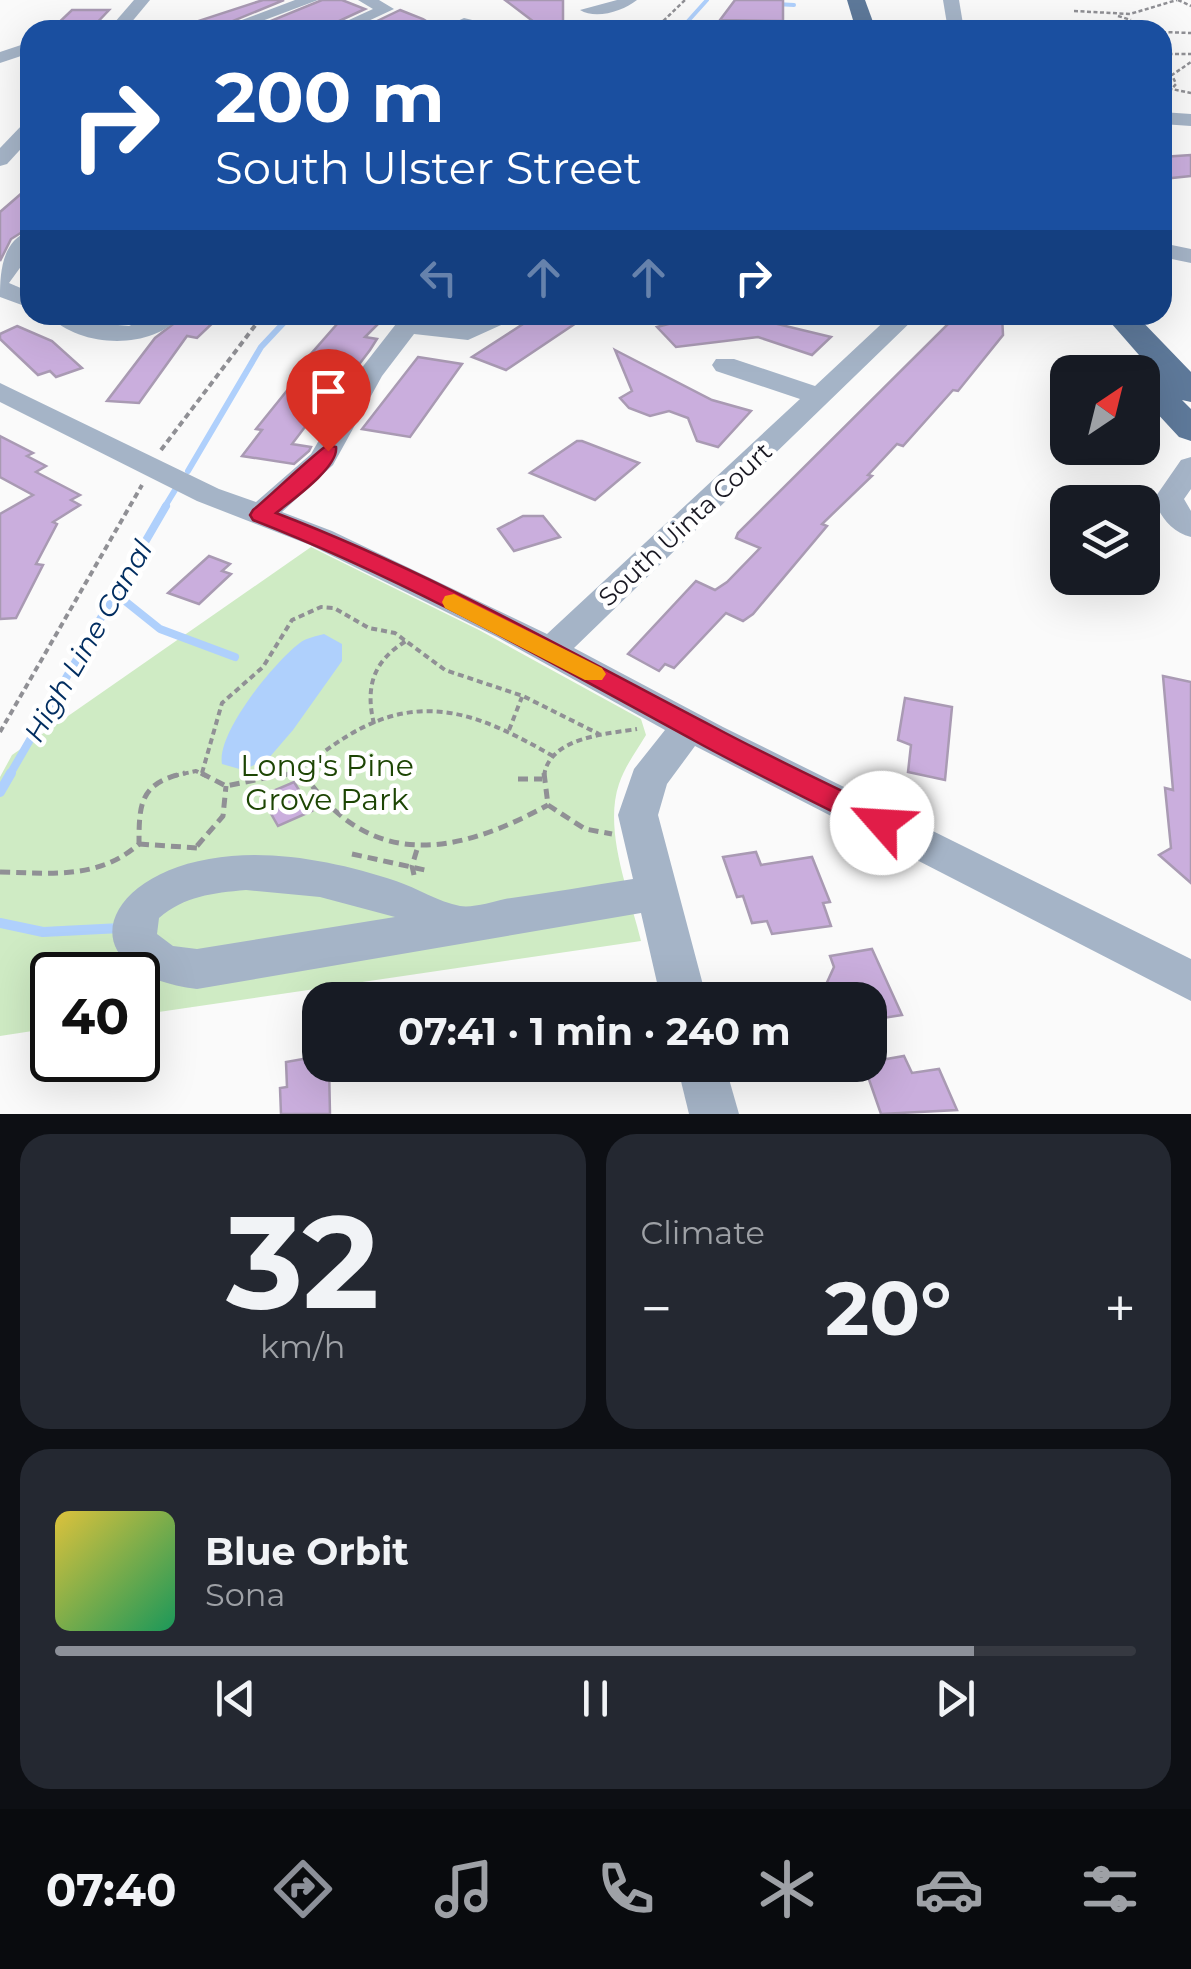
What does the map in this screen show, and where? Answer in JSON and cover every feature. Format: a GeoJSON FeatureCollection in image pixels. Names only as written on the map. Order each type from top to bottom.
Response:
{"type":"FeatureCollection","features":[{"type":"Feature","properties":{"kind":"main road"},"geometry":{"type":"LineString","coordinates":[[1099,325],[1169,383]]}},
{"type":"Feature","properties":{"kind":"main road"},"geometry":{"type":"LineString","coordinates":[[1126,325],[1169,383],[1191,430]]}},
{"type":"Feature","properties":{"kind":"street"},"geometry":{"type":"LineString","coordinates":[[125,20],[142,0]]}},
{"type":"Feature","properties":{"kind":"street"},"geometry":{"type":"LineString","coordinates":[[252,20],[310,0]]}},
{"type":"Feature","properties":{"kind":"street"},"geometry":{"type":"LineString","coordinates":[[359,20],[386,9],[366,0]]}},
{"type":"Feature","properties":{"kind":"street"},"geometry":{"type":"LineString","coordinates":[[588,10],[614,8],[629,0]]}},
{"type":"Feature","properties":{"kind":"street"},"geometry":{"type":"LineString","coordinates":[[0,160],[20,141]]}},
{"type":"Feature","properties":{"kind":"street"},"geometry":{"type":"LineString","coordinates":[[0,279],[20,250]]}},
{"type":"Feature","properties":{"kind":"street"},"geometry":{"type":"LineString","coordinates":[[83,325],[123,336],[155,325]]}},
{"type":"Feature","properties":{"kind":"street"},"geometry":{"type":"LineString","coordinates":[[260,515],[293,489],[328,451],[370,374],[407,325]]}},
{"type":"Feature","properties":{"kind":"street"},"geometry":{"type":"LineString","coordinates":[[435,325],[468,332],[482,325]]}},
{"type":"Feature","properties":{"kind":"street","name":"South Uinta Court"},"geometry":{"type":"LineString","coordinates":[[550,650],[896,325]]}},
{"type":"Feature","properties":{"kind":"street"},"geometry":{"type":"LineString","coordinates":[[725,365],[820,398]]}},
{"type":"Feature","properties":{"kind":"street"},"geometry":{"type":"LineString","coordinates":[[0,391],[219,500],[329,541],[550,650],[689,726],[1191,981]]}},
{"type":"Feature","properties":{"kind":"street"},"geometry":{"type":"LineString","coordinates":[[1187,478],[1169,502],[1191,526]]}},
{"type":"Feature","properties":{"kind":"street"},"geometry":{"type":"LineString","coordinates":[[679,982],[638,815],[648,780],[689,726]]}},
{"type":"Feature","properties":{"kind":"street"},"geometry":{"type":"LineString","coordinates":[[455,924],[421,906],[373,890],[240,874],[206,876],[157,894],[142,910],[134,927],[136,944],[150,960],[170,968],[197,970],[455,924],[656,894]]}},
{"type":"Feature","properties":{"kind":"street"},"geometry":{"type":"LineString","coordinates":[[706,1082],[714,1114]]}},
{"type":"Feature","properties":{"kind":"path"},"geometry":{"type":"LineString","coordinates":[[664,20],[685,0]]}},
{"type":"Feature","properties":{"kind":"path"},"geometry":{"type":"LineString","coordinates":[[1074,11],[1130,14],[1178,0],[1191,6]]}},
{"type":"Feature","properties":{"kind":"path"},"geometry":{"type":"LineString","coordinates":[[1114,15],[1128,19],[1130,14]]}},
{"type":"Feature","properties":{"kind":"path"},"geometry":{"type":"LineString","coordinates":[[1172,76],[1190,63]]}},
{"type":"Feature","properties":{"kind":"path"},"geometry":{"type":"LineString","coordinates":[[1182,70],[1188,72]]}},
{"type":"Feature","properties":{"kind":"path"},"geometry":{"type":"LineString","coordinates":[[0,732],[134,504],[150,466],[256,325]]}},
{"type":"Feature","properties":{"kind":"path"},"geometry":{"type":"LineString","coordinates":[[202,773],[222,704],[232,690],[263,666],[292,620],[321,606],[406,640],[445,670],[523,696],[599,734]]}},
{"type":"Feature","properties":{"kind":"path"},"geometry":{"type":"LineString","coordinates":[[374,724],[367,685],[383,658],[406,640]]}},
{"type":"Feature","properties":{"kind":"path"},"geometry":{"type":"LineString","coordinates":[[509,730],[523,696]]}},
{"type":"Feature","properties":{"kind":"path"},"geometry":{"type":"LineString","coordinates":[[0,872],[98,872],[127,857],[139,844],[139,805],[143,796],[167,777],[181,772],[202,773],[226,786],[300,770],[336,741],[399,715],[455,712],[509,730],[553,756]]}},
{"type":"Feature","properties":{"kind":"path"},"geometry":{"type":"LineString","coordinates":[[616,834],[585,829],[548,805],[542,779],[553,756],[578,739],[646,727]]}},
{"type":"Feature","properties":{"kind":"path"},"geometry":{"type":"LineString","coordinates":[[300,770],[317,802],[363,833],[396,844],[445,844],[478,838],[548,805]]}},
{"type":"Feature","properties":{"kind":"path"},"geometry":{"type":"LineString","coordinates":[[518,778],[542,779]]}},
{"type":"Feature","properties":{"kind":"path"},"geometry":{"type":"LineString","coordinates":[[139,844],[196,848],[223,816],[226,786]]}},
{"type":"Feature","properties":{"kind":"green space","name":"Long's Pine Grove Park"},"geometry":{"type":"Polygon","coordinates":[[[311,547],[479,630],[641,719],[646,735],[619,784],[614,822],[620,863],[641,941],[362,982],[302,982],[302,991],[160,1012],[160,952],[30,952],[30,1031],[0,1036],[0,777],[12,755],[311,547]]]}},
{"type":"Feature","properties":{"kind":"water"},"geometry":{"type":"Polygon","coordinates":[[[324,634],[342,644],[342,661],[293,730],[268,759],[243,770],[222,764],[228,734],[263,680],[301,642],[324,634]]]}},
{"type":"Feature","properties":{"kind":"building"},"geometry":{"type":"Polygon","coordinates":[[[263,0],[284,0],[235,20],[201,20],[263,0]]]}},
{"type":"Feature","properties":{"kind":"building"},"geometry":{"type":"Polygon","coordinates":[[[322,0],[342,0],[365,9],[341,20],[273,20],[322,0]]]}},
{"type":"Feature","properties":{"kind":"building"},"geometry":{"type":"Polygon","coordinates":[[[505,0],[563,0],[563,20],[531,20],[505,0]]]}},
{"type":"Feature","properties":{"kind":"building"},"geometry":{"type":"Polygon","coordinates":[[[735,0],[783,0],[783,20],[720,20],[735,0]]]}},
{"type":"Feature","properties":{"kind":"building"},"geometry":{"type":"Polygon","coordinates":[[[72,10],[109,10],[100,20],[62,20],[72,10]]]}},
{"type":"Feature","properties":{"kind":"building"},"geometry":{"type":"Polygon","coordinates":[[[400,10],[425,20],[379,20],[400,10]]]}},
{"type":"Feature","properties":{"kind":"building"},"geometry":{"type":"Polygon","coordinates":[[[1191,155],[1191,176],[1172,178],[1172,156],[1191,155]]]}},
{"type":"Feature","properties":{"kind":"building"},"geometry":{"type":"Polygon","coordinates":[[[20,195],[20,233],[11,239],[0,261],[0,212],[20,195]]]}},
{"type":"Feature","properties":{"kind":"building"},"geometry":{"type":"Polygon","coordinates":[[[172,325],[211,325],[197,338],[187,336],[139,403],[107,401],[155,338],[172,325]]]}},
{"type":"Feature","properties":{"kind":"building"},"geometry":{"type":"Polygon","coordinates":[[[336,325],[377,325],[365,337],[377,339],[370,350],[351,375],[345,374],[292,444],[311,447],[309,451],[294,464],[242,456],[262,430],[256,429],[302,372],[296,371],[336,325]]]}},
{"type":"Feature","properties":{"kind":"building"},"geometry":{"type":"Polygon","coordinates":[[[522,325],[573,325],[506,370],[472,357],[522,325]]]}},
{"type":"Feature","properties":{"kind":"building"},"geometry":{"type":"Polygon","coordinates":[[[781,325],[831,337],[812,355],[758,337],[676,347],[657,327],[781,325]]]}},
{"type":"Feature","properties":{"kind":"building"},"geometry":{"type":"Polygon","coordinates":[[[947,325],[1002,325],[1003,335],[958,391],[953,390],[903,446],[897,444],[868,475],[872,476],[822,524],[827,526],[753,614],[743,621],[726,613],[674,668],[665,664],[659,671],[628,654],[696,581],[715,590],[760,548],[736,538],[947,325]]]}},
{"type":"Feature","properties":{"kind":"building"},"geometry":{"type":"Polygon","coordinates":[[[17,326],[52,341],[82,368],[56,377],[50,371],[38,375],[0,339],[0,334],[17,326]]]}},
{"type":"Feature","properties":{"kind":"building"},"geometry":{"type":"Polygon","coordinates":[[[615,350],[712,400],[751,411],[718,447],[697,441],[688,418],[669,411],[650,416],[629,408],[620,398],[632,391],[615,350]]]}},
{"type":"Feature","properties":{"kind":"building"},"geometry":{"type":"Polygon","coordinates":[[[418,357],[462,364],[410,437],[362,429],[418,357]]]}},
{"type":"Feature","properties":{"kind":"building"},"geometry":{"type":"Polygon","coordinates":[[[0,436],[33,453],[27,456],[46,466],[36,472],[80,495],[71,500],[80,505],[53,522],[57,524],[36,564],[43,565],[16,618],[0,619],[0,514],[33,495],[0,477],[0,436]]]}},
{"type":"Feature","properties":{"kind":"building"},"geometry":{"type":"Polygon","coordinates":[[[577,441],[639,463],[595,500],[530,473],[577,441]]]}},
{"type":"Feature","properties":{"kind":"building"},"geometry":{"type":"Polygon","coordinates":[[[523,516],[543,516],[560,537],[514,551],[498,529],[523,516]]]}},
{"type":"Feature","properties":{"kind":"building"},"geometry":{"type":"Polygon","coordinates":[[[209,556],[230,564],[222,571],[231,574],[199,604],[168,593],[209,556]]]}},
{"type":"Feature","properties":{"kind":"building"},"geometry":{"type":"Polygon","coordinates":[[[1163,676],[1191,682],[1191,883],[1159,855],[1171,848],[1165,788],[1173,790],[1163,676]]]}},
{"type":"Feature","properties":{"kind":"building"},"geometry":{"type":"Polygon","coordinates":[[[905,698],[952,707],[945,780],[908,772],[911,745],[898,740],[905,698]]]}},
{"type":"Feature","properties":{"kind":"building"},"geometry":{"type":"Polygon","coordinates":[[[294,782],[312,811],[278,826],[261,796],[294,782]]]}},
{"type":"Feature","properties":{"kind":"building"},"geometry":{"type":"Polygon","coordinates":[[[756,852],[761,865],[812,857],[830,902],[823,903],[831,926],[772,934],[767,921],[752,923],[743,896],[737,897],[723,857],[756,852]]]}},
{"type":"Feature","properties":{"kind":"building"},"geometry":{"type":"Polygon","coordinates":[[[872,949],[887,982],[827,982],[834,967],[830,956],[872,949]]]}},
{"type":"Feature","properties":{"kind":"building"},"geometry":{"type":"Polygon","coordinates":[[[887,982],[902,1015],[887,1017],[887,982]]]}},
{"type":"Feature","properties":{"kind":"building"},"geometry":{"type":"Polygon","coordinates":[[[904,1056],[912,1073],[939,1069],[957,1110],[881,1114],[870,1082],[887,1082],[887,1059],[904,1056]]]}},
{"type":"Feature","properties":{"kind":"building"},"geometry":{"type":"Polygon","coordinates":[[[302,1059],[302,1082],[329,1082],[330,1114],[281,1114],[280,1088],[287,1087],[286,1062],[302,1059]]]}},
{"type":"Feature","properties":{"kind":"waterway","name":"High Line Canal"},"geometry":{"type":"LineString","coordinates":[[689,20],[707,0]]}},
{"type":"Feature","properties":{"kind":"waterway"},"geometry":{"type":"LineString","coordinates":[[776,4],[794,5]]}},
{"type":"Feature","properties":{"kind":"waterway","name":"High Line Canal"},"geometry":{"type":"LineString","coordinates":[[188,471],[261,347],[282,325]]}},
{"type":"Feature","properties":{"kind":"waterway","name":"High Line Canal"},"geometry":{"type":"LineString","coordinates":[[164,508],[175,490]]}},
{"type":"Feature","properties":{"kind":"waterway","name":"High Line Canal"},"geometry":{"type":"LineString","coordinates":[[115,593],[166,506]]}},
{"type":"Feature","properties":{"kind":"waterway","name":"High Line Canal"},"geometry":{"type":"LineString","coordinates":[[9,776],[115,593]]}},
{"type":"Feature","properties":{"kind":"waterway"},"geometry":{"type":"LineString","coordinates":[[115,593],[160,629],[235,657]]}},
{"type":"Feature","properties":{"kind":"waterway","name":"High Line Canal"},"geometry":{"type":"LineString","coordinates":[[0,792],[11,773]]}},
{"type":"Feature","properties":{"kind":"waterway"},"geometry":{"type":"LineString","coordinates":[[0,923],[43,932],[121,928]]}},
{"type":"Feature","properties":{"kind":"slow traffic"},"geometry":{"type":"LineString","coordinates":[[454,602],[593,674]]}},
{"type":"Feature","properties":{"kind":"route"},"geometry":{"type":"LineString","coordinates":[[328,451],[309,475],[260,515],[329,541],[509,629],[710,738],[882,823]]}}]}
